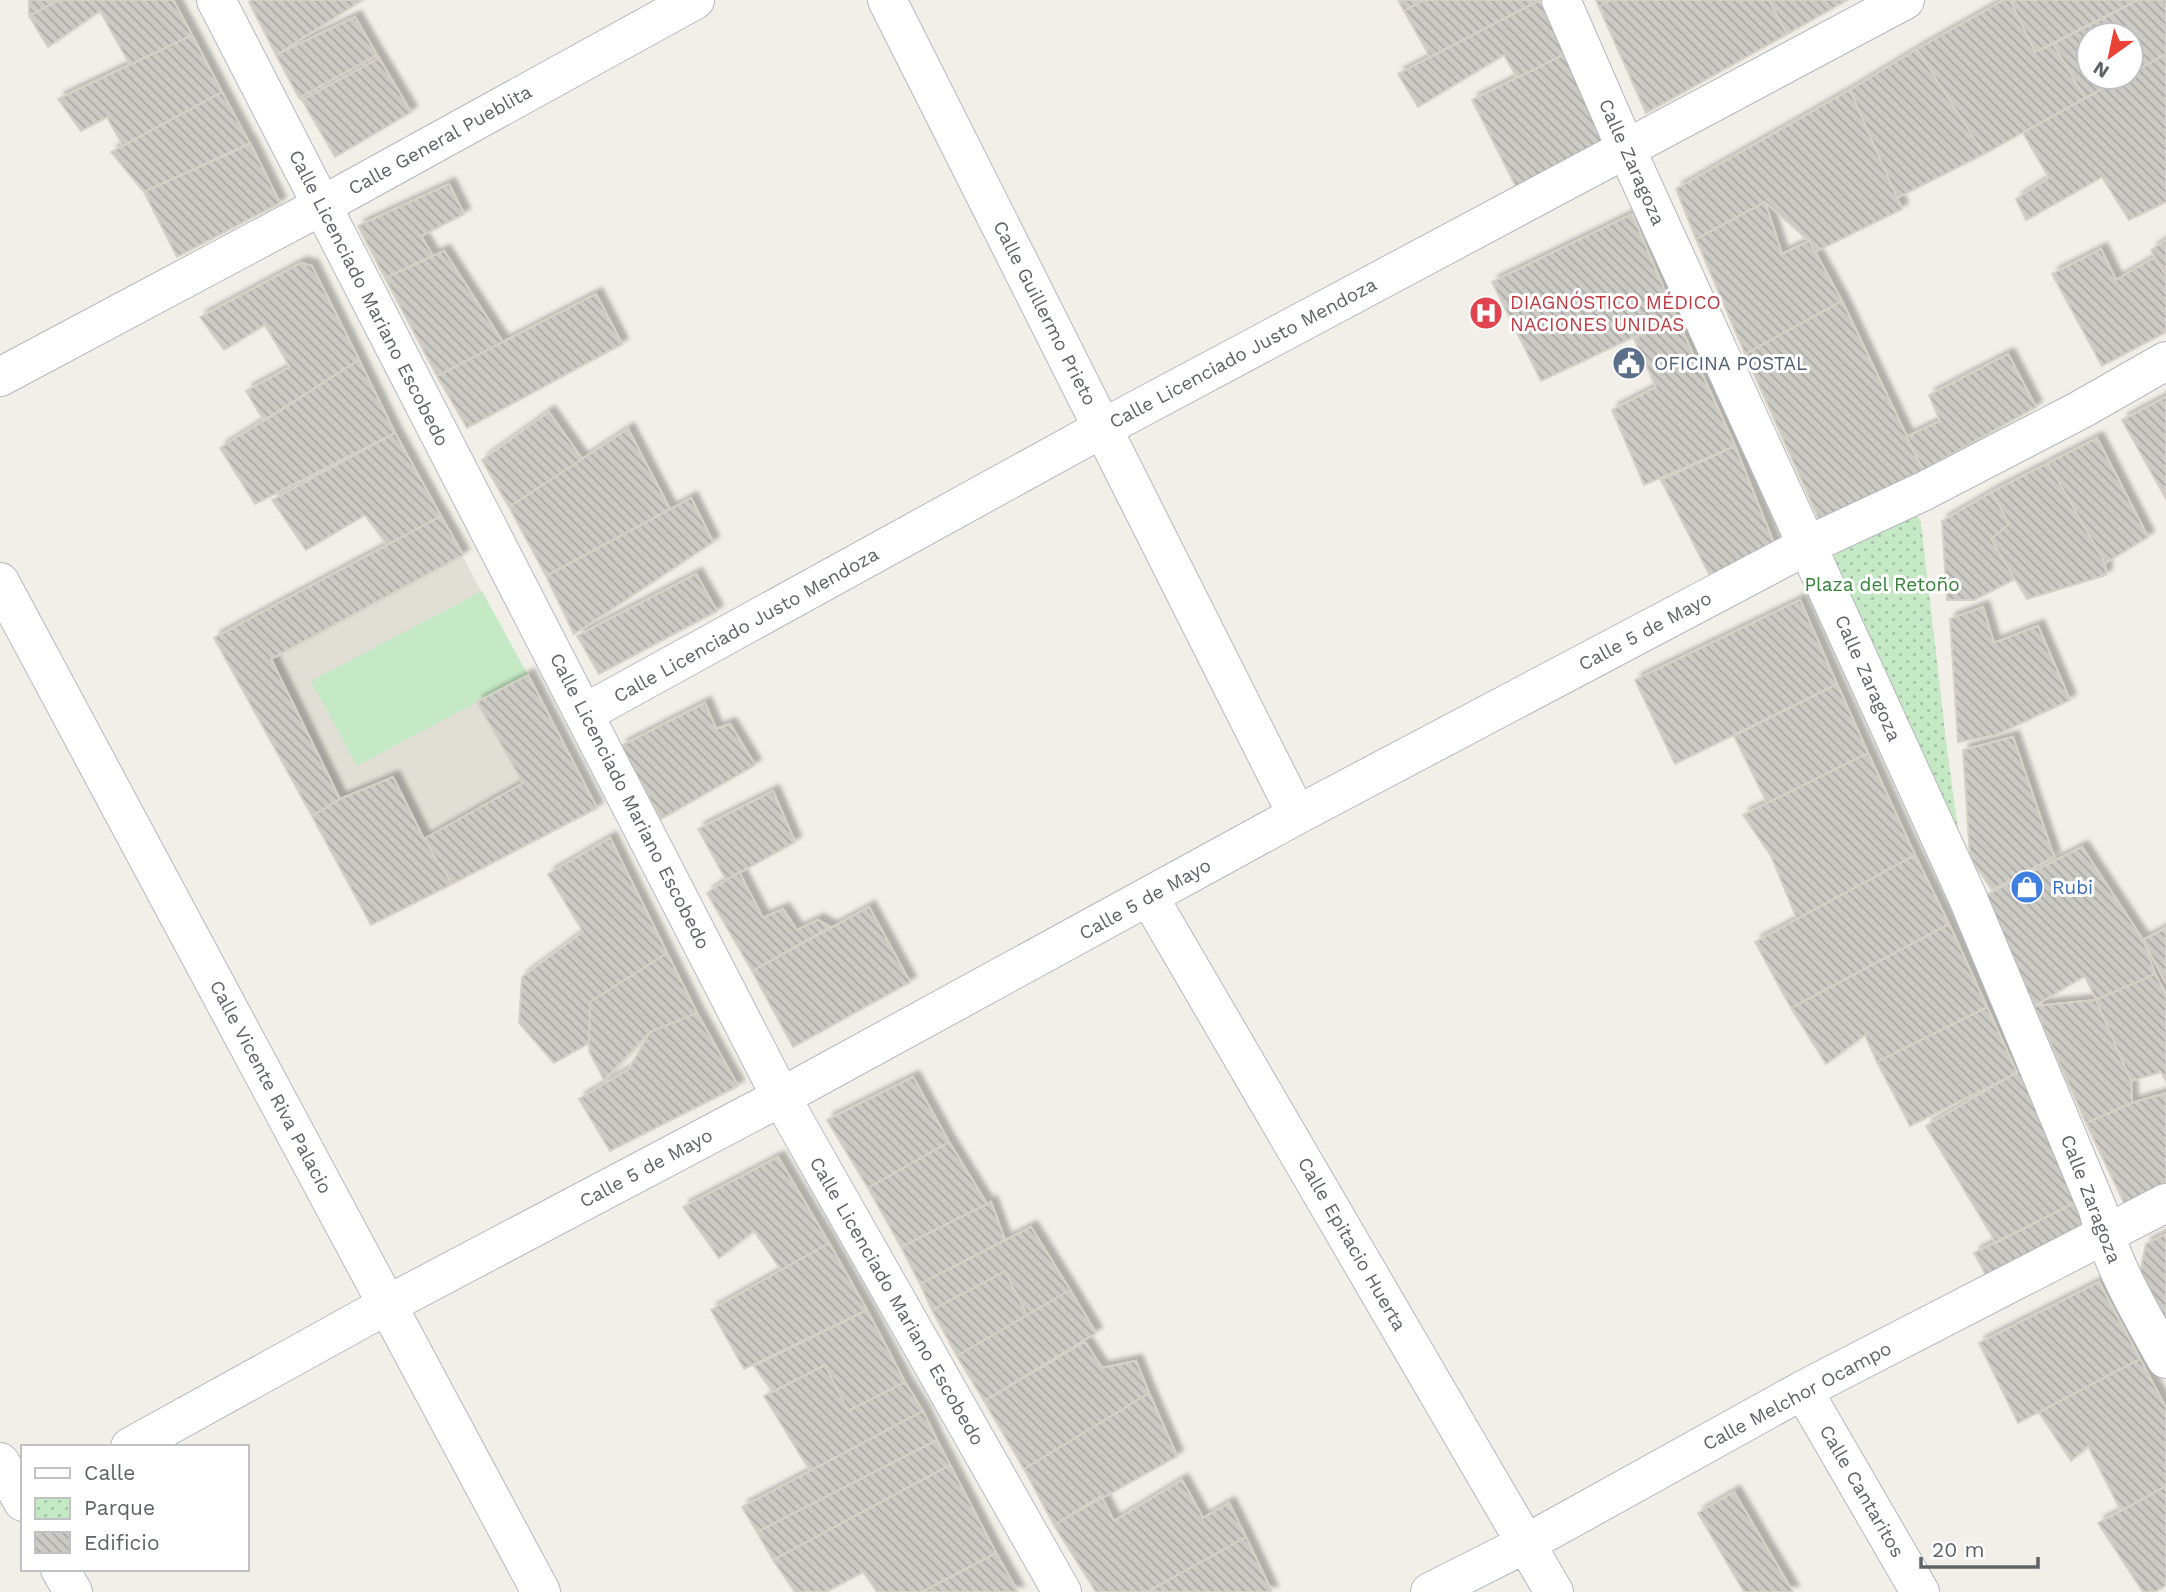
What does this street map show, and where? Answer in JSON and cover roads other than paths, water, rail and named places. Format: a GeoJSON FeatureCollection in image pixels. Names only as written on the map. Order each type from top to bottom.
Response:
{"type":"FeatureCollection","features":[{"type":"Feature","properties":{"kind":"street","name":"Calle Licenciado Mariano Escobedo"},"geometry":{"type":"LineString","coordinates":[[216,0],[781,1097],[1062,1592]]}},
{"type":"Feature","properties":{"kind":"street","name":"Calle General Pueblita"},"geometry":{"type":"LineString","coordinates":[[0,377],[320,206],[695,0]]}},
{"type":"Feature","properties":{"kind":"street","name":"Calle Guillermo Prieto"},"geometry":{"type":"LineString","coordinates":[[887,0],[1297,815]]}},
{"type":"Feature","properties":{"kind":"street","name":"Calle Zaragoza"},"geometry":{"type":"LineString","coordinates":[[1560,0],[1967,896],[2098,1210],[2104,1236],[2123,1282],[2166,1359]]}},
{"type":"Feature","properties":{"kind":"street","name":"Calle Licenciado Justo Mendoza"},"geometry":{"type":"LineString","coordinates":[[585,713],[1103,428],[1905,0]]}},
{"type":"Feature","properties":{"kind":"street","name":"Calle 5 de Mayo"},"geometry":{"type":"LineString","coordinates":[[134,1445],[387,1304],[781,1097],[1297,815],[1808,545],[1924,491],[2080,410],[2166,361]]}},
{"type":"Feature","properties":{"kind":"street","name":"Calle Vicente Riva Palacio"},"geometry":{"type":"LineString","coordinates":[[0,582],[541,1592]]}},
{"type":"Feature","properties":{"kind":"street","name":"Calle Epitacio Huerta"},"geometry":{"type":"LineString","coordinates":[[1149,897],[1554,1592]]}},
{"type":"Feature","properties":{"kind":"street","name":"Calle Melchor Ocampo"},"geometry":{"type":"LineString","coordinates":[[1430,1592],[1527,1542],[1803,1390],[2166,1203]]}},
{"type":"Feature","properties":{"kind":"street","name":"Calle Cantaritos"},"geometry":{"type":"LineString","coordinates":[[1803,1390],[1920,1592]]}},
{"type":"Feature","properties":{"kind":"street"},"geometry":{"type":"LineString","coordinates":[[0,1462],[21,1500]]}},
{"type":"Feature","properties":{"kind":"street"},"geometry":{"type":"LineString","coordinates":[[0,1519],[21,1505]]}},
{"type":"Feature","properties":{"kind":"street"},"geometry":{"type":"LineString","coordinates":[[61,1571],[73,1592]]}},
{"type":"Feature","properties":{"kind":"place","name":"DIAGNÓSTICO MÉDICO NACIONES UNIDAS"},"geometry":{"type":"Point","coordinates":[1486,313]}},
{"type":"Feature","properties":{"kind":"place","name":"OFICINA POSTAL"},"geometry":{"type":"Point","coordinates":[1629,363]}},
{"type":"Feature","properties":{"kind":"place","name":"Rubi"},"geometry":{"type":"Point","coordinates":[2027,887]}},
{"type":"Feature","properties":{"kind":"park label","name":"Plaza del Retoño"},"geometry":{"type":"Point","coordinates":[1882,584]}}]}
